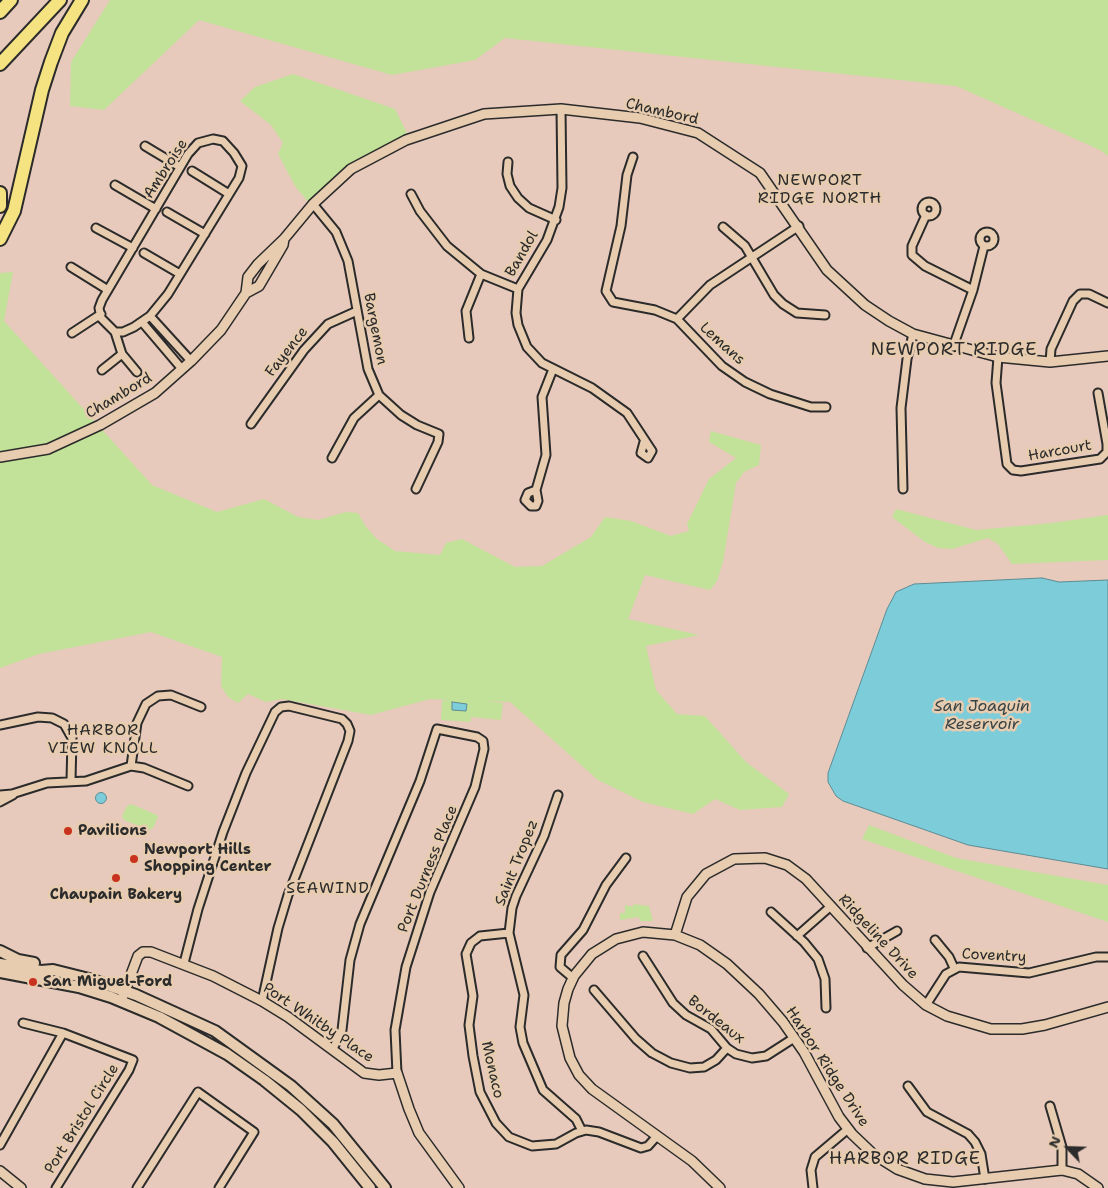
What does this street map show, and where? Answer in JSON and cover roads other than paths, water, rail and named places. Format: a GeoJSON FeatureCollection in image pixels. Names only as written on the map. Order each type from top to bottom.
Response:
{"type":"FeatureCollection","features":[{"type":"Feature","properties":{"kind":"highway"},"geometry":{"type":"LineString","coordinates":[[0,12],[11,0]]}},
{"type":"Feature","properties":{"kind":"highway"},"geometry":{"type":"LineString","coordinates":[[0,64],[60,0]]}},
{"type":"Feature","properties":{"kind":"highway"},"geometry":{"type":"LineString","coordinates":[[0,239],[14,211],[42,90],[51,62],[62,33],[82,0]]}},
{"type":"Feature","properties":{"kind":"highway"},"geometry":{"type":"LineString","coordinates":[[0,193],[0,206]]}},
{"type":"Feature","properties":{"kind":"main road"},"geometry":{"type":"LineString","coordinates":[[0,951],[18,960],[43,965],[51,970]]}},
{"type":"Feature","properties":{"kind":"main road"},"geometry":{"type":"LineString","coordinates":[[0,964],[74,974],[124,990],[215,1031],[292,1086],[334,1124],[385,1188]]}},
{"type":"Feature","properties":{"kind":"main road"},"geometry":{"type":"LineString","coordinates":[[0,972],[79,987],[121,1001],[160,1017],[218,1049],[264,1080],[301,1110],[333,1142],[370,1188]]}},
{"type":"Feature","properties":{"kind":"street","name":"Chambord"},"geometry":{"type":"LineString","coordinates":[[249,292],[248,277],[259,262],[284,239],[312,204],[351,169],[406,140],[484,114],[562,109],[640,118],[698,133],[760,173],[799,226],[827,270],[844,288],[865,305],[913,334],[998,357],[1050,362],[1108,356]]}},
{"type":"Feature","properties":{"kind":"street","name":"Bandol"},"geometry":{"type":"LineString","coordinates":[[562,109],[562,188],[556,220],[547,240],[518,289],[516,313],[522,337],[534,355],[552,368],[592,388],[627,413],[640,431],[644,442]]}},
{"type":"Feature","properties":{"kind":"street","name":"Ambroise"},"geometry":{"type":"LineString","coordinates":[[101,314],[99,308],[108,290],[180,168],[198,142],[213,139],[223,141],[242,166],[239,178],[168,294],[150,316],[142,322],[122,332],[116,332]]}},
{"type":"Feature","properties":{"kind":"street"},"geometry":{"type":"LineString","coordinates":[[145,146],[180,168]]}},
{"type":"Feature","properties":{"kind":"street","name":"Lemans"},"geometry":{"type":"LineString","coordinates":[[632,157],[627,174],[621,226],[606,291],[613,302],[655,310],[677,319],[722,366],[745,382],[788,401],[811,407],[826,407]]}},
{"type":"Feature","properties":{"kind":"street"},"geometry":{"type":"LineString","coordinates":[[508,162],[506,174],[510,186],[518,198],[530,208],[556,220]]}},
{"type":"Feature","properties":{"kind":"street"},"geometry":{"type":"LineString","coordinates":[[192,171],[229,194]]}},
{"type":"Feature","properties":{"kind":"street"},"geometry":{"type":"LineString","coordinates":[[115,185],[156,209]]}},
{"type":"Feature","properties":{"kind":"street"},"geometry":{"type":"LineString","coordinates":[[412,194],[420,211],[447,246],[481,274],[518,289]]}},
{"type":"Feature","properties":{"kind":"street","name":"Bargemon"},"geometry":{"type":"LineString","coordinates":[[312,204],[336,232],[348,261],[368,369],[379,395],[401,415],[417,425],[439,434],[438,442],[416,489]]}},
{"type":"Feature","properties":{"kind":"street"},"geometry":{"type":"LineString","coordinates":[[168,212],[204,234]]}},
{"type":"Feature","properties":{"kind":"street"},"geometry":{"type":"LineString","coordinates":[[926,215],[912,246],[912,255],[925,266],[973,290]]}},
{"type":"Feature","properties":{"kind":"street"},"geometry":{"type":"LineString","coordinates":[[677,319],[710,285],[751,256],[799,226]]}},
{"type":"Feature","properties":{"kind":"street"},"geometry":{"type":"LineString","coordinates":[[723,227],[745,246],[774,295],[783,304],[797,313],[825,315]]}},
{"type":"Feature","properties":{"kind":"street"},"geometry":{"type":"LineString","coordinates":[[96,228],[133,248]]}},
{"type":"Feature","properties":{"kind":"street","name":"Chambord"},"geometry":{"type":"LineString","coordinates":[[0,457],[48,449],[100,425],[155,393],[191,361],[221,330],[249,292],[270,269],[283,245],[284,239]]}},
{"type":"Feature","properties":{"kind":"street"},"geometry":{"type":"LineString","coordinates":[[953,346],[973,290],[984,246]]}},
{"type":"Feature","properties":{"kind":"street"},"geometry":{"type":"LineString","coordinates":[[144,253],[180,274]]}},
{"type":"Feature","properties":{"kind":"street"},"geometry":{"type":"LineString","coordinates":[[259,262],[270,269]]}},
{"type":"Feature","properties":{"kind":"street"},"geometry":{"type":"LineString","coordinates":[[71,267],[108,290]]}},
{"type":"Feature","properties":{"kind":"street"},"geometry":{"type":"LineString","coordinates":[[469,338],[466,311],[481,274]]}},
{"type":"Feature","properties":{"kind":"street"},"geometry":{"type":"LineString","coordinates":[[1050,362],[1050,349],[1073,301],[1080,294],[1089,294],[1108,303]]}},
{"type":"Feature","properties":{"kind":"street","name":"Fayence"},"geometry":{"type":"LineString","coordinates":[[250,424],[304,350],[328,324],[357,311]]}},
{"type":"Feature","properties":{"kind":"street"},"geometry":{"type":"LineString","coordinates":[[72,333],[101,314],[108,326],[116,332],[122,354],[137,372]]}},
{"type":"Feature","properties":{"kind":"street"},"geometry":{"type":"LineString","coordinates":[[150,316],[191,361]]}},
{"type":"Feature","properties":{"kind":"street"},"geometry":{"type":"LineString","coordinates":[[142,322],[182,369]]}},
{"type":"Feature","properties":{"kind":"street"},"geometry":{"type":"LineString","coordinates":[[903,490],[901,408],[907,358],[913,334]]}},
{"type":"Feature","properties":{"kind":"street"},"geometry":{"type":"LineString","coordinates":[[102,370],[122,354]]}},
{"type":"Feature","properties":{"kind":"street","name":"Harcourt"},"geometry":{"type":"LineString","coordinates":[[998,357],[996,383],[1007,464],[1013,470],[1020,471],[1100,459],[1107,452],[1107,444],[1098,393]]}},
{"type":"Feature","properties":{"kind":"street"},"geometry":{"type":"LineString","coordinates":[[536,490],[546,455],[541,403],[544,388],[552,368]]}},
{"type":"Feature","properties":{"kind":"street"},"geometry":{"type":"LineString","coordinates":[[332,458],[354,418],[379,395]]}},
{"type":"Feature","properties":{"kind":"street"},"geometry":{"type":"LineString","coordinates":[[131,766],[137,723],[146,704],[158,696],[171,695],[201,707]]}},
{"type":"Feature","properties":{"kind":"street"},"geometry":{"type":"LineString","coordinates":[[184,963],[198,909],[223,832],[246,773],[275,712],[281,707],[289,706],[338,718],[348,724],[350,731],[348,741],[288,895],[278,928],[262,1001]]}},
{"type":"Feature","properties":{"kind":"street"},"geometry":{"type":"LineString","coordinates":[[0,725],[38,717],[52,718],[64,724],[72,738],[71,781]]}},
{"type":"Feature","properties":{"kind":"street","name":"Port Durness Place"},"geometry":{"type":"LineString","coordinates":[[333,1049],[342,1030],[349,969],[360,924],[420,781],[437,729],[481,739],[484,744],[484,754],[470,804],[430,892],[410,952],[395,1030],[397,1073],[414,1124],[429,1149],[458,1188]]}},
{"type":"Feature","properties":{"kind":"street"},"geometry":{"type":"LineString","coordinates":[[0,802],[47,783],[86,781],[131,766],[144,768],[188,786]]}},
{"type":"Feature","properties":{"kind":"street"},"geometry":{"type":"LineString","coordinates":[[0,795],[16,794]]}},
{"type":"Feature","properties":{"kind":"street","name":"Saint Tropez"},"geometry":{"type":"LineString","coordinates":[[558,795],[544,836],[516,896],[512,908],[509,933],[524,994],[520,1027],[523,1043],[543,1090],[576,1119],[582,1131]]}},
{"type":"Feature","properties":{"kind":"street"},"geometry":{"type":"LineString","coordinates":[[573,978],[560,967],[561,954],[583,930],[606,886],[626,858]]}},
{"type":"Feature","properties":{"kind":"street","name":"Ridgeline Drive"},"geometry":{"type":"LineString","coordinates":[[675,935],[682,908],[693,888],[716,867],[741,858],[765,858],[787,865],[806,879],[902,985],[926,1005],[961,1022],[1007,1030],[1045,1026],[1108,1007]]}},
{"type":"Feature","properties":{"kind":"street"},"geometry":{"type":"LineString","coordinates":[[798,936],[831,906]]}},
{"type":"Feature","properties":{"kind":"street"},"geometry":{"type":"LineString","coordinates":[[771,912],[812,950],[822,969],[826,990],[826,1008]]}},
{"type":"Feature","properties":{"kind":"street","name":"Harbor Ridge Drive"},"geometry":{"type":"LineString","coordinates":[[720,1188],[697,1166],[592,1089],[579,1075],[570,1058],[563,1036],[562,1013],[568,989],[573,978],[592,954],[616,939],[643,932],[675,935],[700,945],[728,964],[765,1000],[794,1038],[848,1129],[873,1154],[911,1174],[953,1182],[985,1180],[1062,1170],[1086,1178],[1098,1188]]}},
{"type":"Feature","properties":{"kind":"street"},"geometry":{"type":"LineString","coordinates":[[867,948],[897,932]]}},
{"type":"Feature","properties":{"kind":"street","name":"Monaco"},"geometry":{"type":"LineString","coordinates":[[509,933],[480,936],[471,943],[466,954],[473,996],[469,1025],[472,1056],[480,1092],[496,1123],[509,1137],[524,1144],[548,1146],[582,1131]]}},
{"type":"Feature","properties":{"kind":"street"},"geometry":{"type":"LineString","coordinates":[[935,940],[949,957],[954,968]]}},
{"type":"Feature","properties":{"kind":"street","name":"Port Whitby Place"},"geometry":{"type":"LineString","coordinates":[[124,990],[138,956],[143,952],[152,952],[184,963],[262,1001],[333,1049],[364,1073],[379,1076],[397,1073]]}},
{"type":"Feature","properties":{"kind":"street","name":"Bordeaux"},"geometry":{"type":"LineString","coordinates":[[643,956],[673,1003],[686,1015],[711,1029],[727,1048],[744,1057],[760,1057],[771,1053],[794,1038]]}},
{"type":"Feature","properties":{"kind":"street","name":"Coventry"},"geometry":{"type":"LineString","coordinates":[[926,1005],[946,974],[954,968],[985,967],[1029,973],[1096,957],[1108,957]]}},
{"type":"Feature","properties":{"kind":"street"},"geometry":{"type":"LineString","coordinates":[[121,1001],[124,990]]}},
{"type":"Feature","properties":{"kind":"street"},"geometry":{"type":"LineString","coordinates":[[594,990],[640,1043],[671,1063],[690,1068],[704,1067],[716,1060],[727,1048]]}},
{"type":"Feature","properties":{"kind":"street","name":"Port Bristol Circle"},"geometry":{"type":"LineString","coordinates":[[23,1023],[63,1033],[133,1060],[129,1070],[56,1188]]}},
{"type":"Feature","properties":{"kind":"street"},"geometry":{"type":"LineString","coordinates":[[0,1146],[63,1033]]}},
{"type":"Feature","properties":{"kind":"street"},"geometry":{"type":"LineString","coordinates":[[908,1086],[928,1112],[968,1134],[976,1142],[981,1154],[985,1180]]}},
{"type":"Feature","properties":{"kind":"street"},"geometry":{"type":"LineString","coordinates":[[137,1188],[198,1092],[254,1132],[219,1188]]}},
{"type":"Feature","properties":{"kind":"street"},"geometry":{"type":"LineString","coordinates":[[1050,1106],[1062,1147],[1062,1170]]}},
{"type":"Feature","properties":{"kind":"street"},"geometry":{"type":"LineString","coordinates":[[813,1188],[811,1170],[815,1157],[848,1129]]}},
{"type":"Feature","properties":{"kind":"street"},"geometry":{"type":"LineString","coordinates":[[582,1131],[599,1132],[641,1148],[648,1146],[657,1136]]}},
{"type":"Feature","properties":{"kind":"street"},"geometry":{"type":"LineString","coordinates":[[0,1171],[21,1188]]}},
{"type":"Feature","properties":{"kind":"water","name":"San Joaquin Reservoir"},"geometry":{"type":"Polygon","coordinates":[[[1042,578],[1059,582],[1108,580],[1108,869],[968,845],[843,801],[836,796],[828,782],[828,773],[887,609],[896,592],[914,584],[1042,578]]]}},
{"type":"Feature","properties":{"kind":"water"},"geometry":{"type":"Polygon","coordinates":[[[452,702],[467,704],[466,711],[452,710],[452,702]]]}},
{"type":"Feature","properties":{"kind":"water"},"geometry":{"type":"Polygon","coordinates":[[[101,792],[107,798],[101,804],[95,798],[101,792]]]}},
{"type":"Feature","properties":{"kind":"place","name":"Pavilions"},"geometry":{"type":"Point","coordinates":[68,831]}},
{"type":"Feature","properties":{"kind":"place","name":"Newport Hills Shopping Center"},"geometry":{"type":"Point","coordinates":[134,859]}},
{"type":"Feature","properties":{"kind":"place","name":"Chaupain Bakery"},"geometry":{"type":"Point","coordinates":[116,878]}},
{"type":"Feature","properties":{"kind":"place","name":"San Miguel-Ford"},"geometry":{"type":"Point","coordinates":[33,982]}},
{"type":"Feature","properties":{"kind":"district","name":"NEWPORT RIDGE NORTH"},"geometry":{"type":"Point","coordinates":[820,190]}},
{"type":"Feature","properties":{"kind":"district","name":"NEWPORT RIDGE"},"geometry":{"type":"Point","coordinates":[954,350]}},
{"type":"Feature","properties":{"kind":"district","name":"HARBOR VIEW KNOLL"},"geometry":{"type":"Point","coordinates":[103,740]}},
{"type":"Feature","properties":{"kind":"district","name":"SEAWIND"},"geometry":{"type":"Point","coordinates":[328,889]}},
{"type":"Feature","properties":{"kind":"district","name":"HARBOR RIDGE"},"geometry":{"type":"Point","coordinates":[905,1159]}}]}
